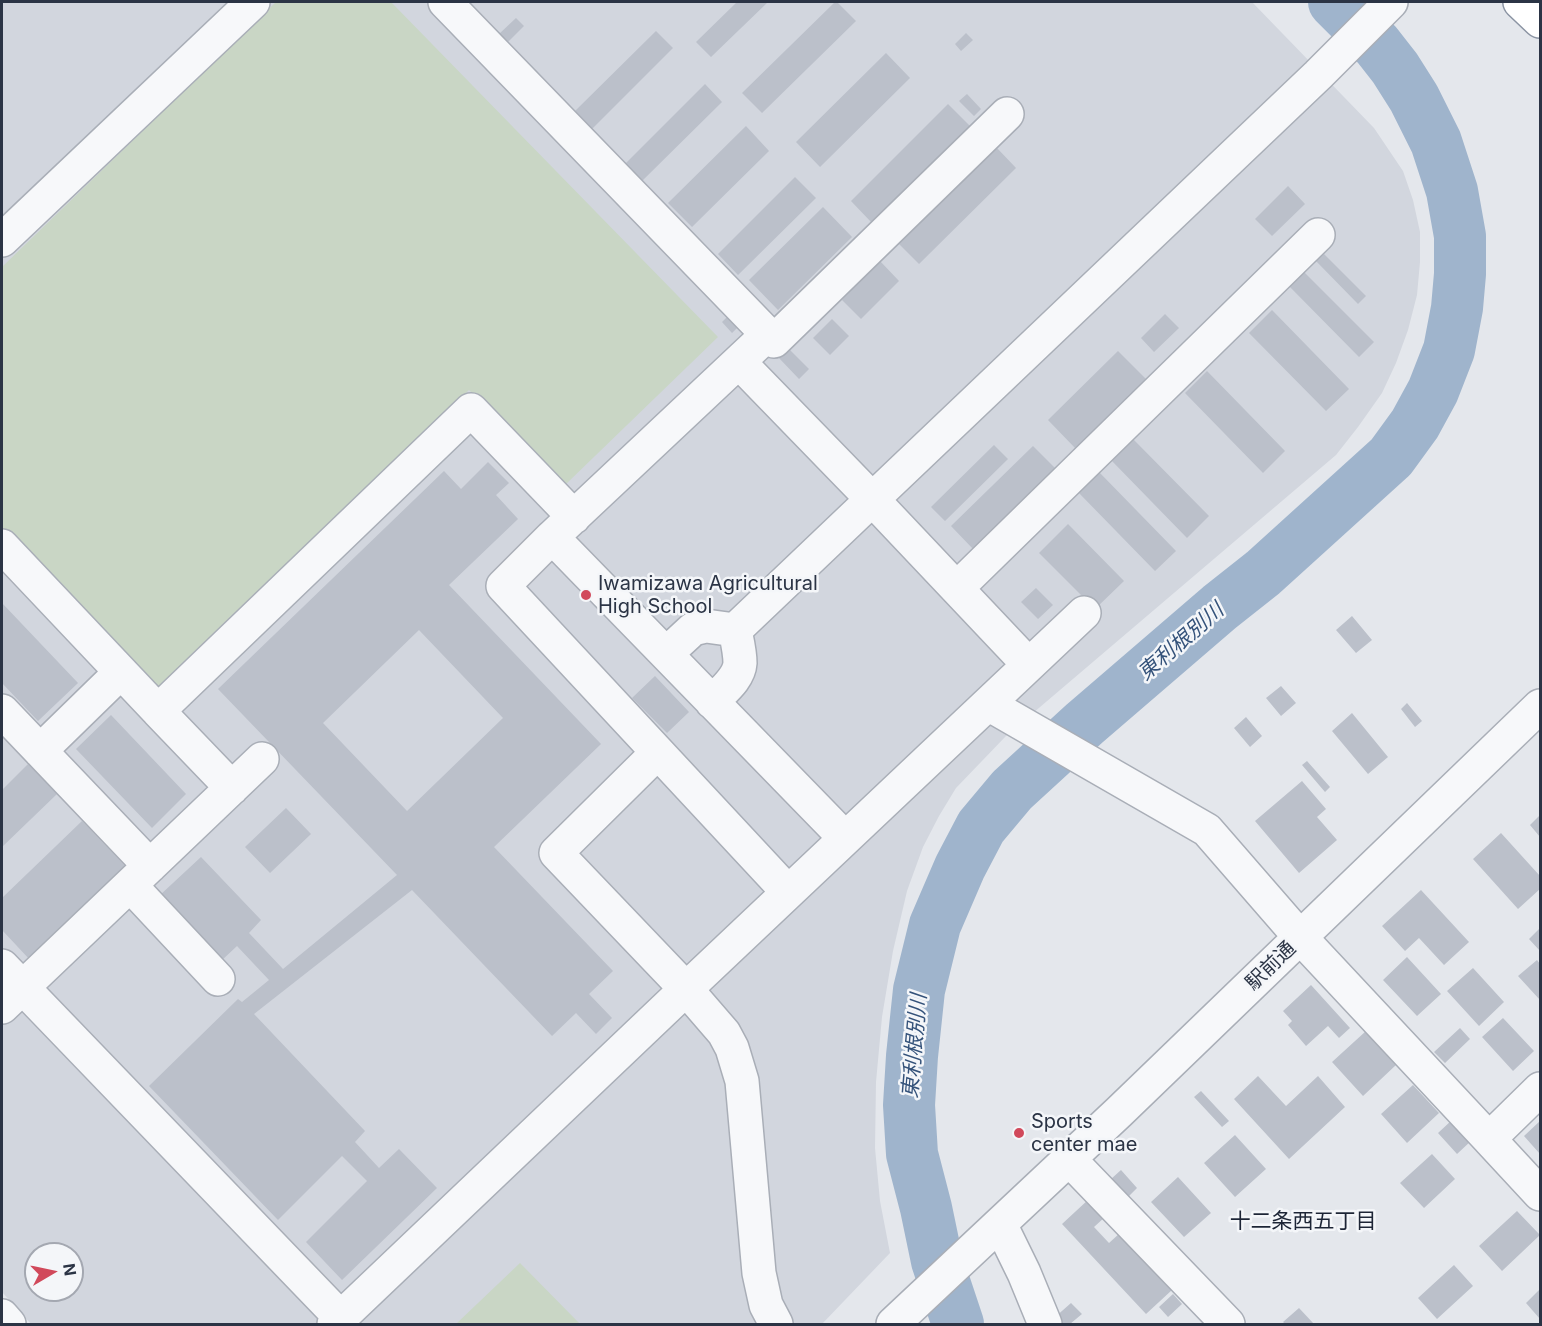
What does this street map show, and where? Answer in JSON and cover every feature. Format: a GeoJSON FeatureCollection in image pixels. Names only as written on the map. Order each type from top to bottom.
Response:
{"type":"FeatureCollection","features":[{"type":"Feature","properties":{"kind":"highway"},"geometry":{"type":"LineString","coordinates":[[1520,2],[1540,21]]}},
{"type":"Feature","properties":{"kind":"street"},"geometry":{"type":"LineString","coordinates":[[2,240],[253,2]]}},
{"type":"Feature","properties":{"kind":"street"},"geometry":{"type":"LineString","coordinates":[[446,2],[774,341],[1007,114]]}},
{"type":"Feature","properties":{"kind":"street"},"geometry":{"type":"LineString","coordinates":[[735,630],[1318,75],[1390,2]]}},
{"type":"Feature","properties":{"kind":"street"},"geometry":{"type":"LineString","coordinates":[[957,588],[1318,235]]}},
{"type":"Feature","properties":{"kind":"street"},"geometry":{"type":"LineString","coordinates":[[768,334],[502,585],[788,892]]}},
{"type":"Feature","properties":{"kind":"street"},"geometry":{"type":"LineString","coordinates":[[739,362],[1029,665]]}},
{"type":"Feature","properties":{"kind":"street"},"geometry":{"type":"LineString","coordinates":[[158,711],[471,410],[666,654],[845,838]]}},
{"type":"Feature","properties":{"kind":"street"},"geometry":{"type":"LineString","coordinates":[[2,546],[232,788]]}},
{"type":"Feature","properties":{"kind":"street"},"geometry":{"type":"LineString","coordinates":[[262,759],[140,875],[8,987],[337,1321],[845,838],[1001,711],[1029,665],[1084,613]]}},
{"type":"Feature","properties":{"kind":"street"},"geometry":{"type":"LineString","coordinates":[[666,654],[693,629],[706,626],[735,630]]}},
{"type":"Feature","properties":{"kind":"street"},"geometry":{"type":"LineString","coordinates":[[712,702],[734,679],[739,669],[735,630]]}},
{"type":"Feature","properties":{"kind":"street"},"geometry":{"type":"LineString","coordinates":[[40,751],[120,672]]}},
{"type":"Feature","properties":{"kind":"street","name":"駅前通"},"geometry":{"type":"LineString","coordinates":[[897,1321],[1069,1159],[1540,706]]}},
{"type":"Feature","properties":{"kind":"street"},"geometry":{"type":"LineString","coordinates":[[2,711],[40,751],[140,875],[218,979]]}},
{"type":"Feature","properties":{"kind":"street"},"geometry":{"type":"LineString","coordinates":[[1001,711],[1207,830],[1300,937],[1540,1194]]}},
{"type":"Feature","properties":{"kind":"street"},"geometry":{"type":"LineString","coordinates":[[657,753],[556,853],[686,989],[724,1033],[732,1048],[742,1081],[759,1273],[766,1305],[776,1324]]}},
{"type":"Feature","properties":{"kind":"street"},"geometry":{"type":"LineString","coordinates":[[1489,1139],[1540,1089]]}},
{"type":"Feature","properties":{"kind":"street"},"geometry":{"type":"LineString","coordinates":[[1069,1159],[1228,1324]]}},
{"type":"Feature","properties":{"kind":"street"},"geometry":{"type":"LineString","coordinates":[[994,1230],[1024,1273],[1045,1324]]}},
{"type":"Feature","properties":{"kind":"street"},"geometry":{"type":"LineString","coordinates":[[2,1316],[9,1324]]}},
{"type":"Feature","properties":{"kind":"shaded area","name":"Iwamizawa Agricultural High School"},"geometry":{"type":"Polygon","coordinates":[[[2,2],[1252,2],[1374,128],[1403,171],[1413,200],[1420,232],[1417,295],[1408,330],[1382,393],[1336,455],[1006,736],[956,788],[939,816],[923,847],[907,891],[893,951],[882,1017],[876,1082],[875,1148],[880,1201],[890,1253],[822,1324],[31,1324],[2,1292],[2,2]]]}},
{"type":"Feature","properties":{"kind":"green space"},"geometry":{"type":"Polygon","coordinates":[[[276,2],[391,2],[718,337],[565,485],[469,390],[151,695],[2,533],[2,267],[276,2]]]}},
{"type":"Feature","properties":{"kind":"green space"},"geometry":{"type":"Polygon","coordinates":[[[520,1263],[580,1324],[456,1324],[520,1263]]]}},
{"type":"Feature","properties":{"kind":"building"},"geometry":{"type":"Polygon","coordinates":[[[737,2],[768,2],[711,57],[696,42],[737,2]]]}},
{"type":"Feature","properties":{"kind":"building"},"geometry":{"type":"Polygon","coordinates":[[[835,2],[856,21],[762,113],[742,93],[835,2]]]}},
{"type":"Feature","properties":{"kind":"building"},"geometry":{"type":"Polygon","coordinates":[[[516,18],[524,26],[507,43],[498,35],[516,18]]]}},
{"type":"Feature","properties":{"kind":"building"},"geometry":{"type":"Polygon","coordinates":[[[656,31],[673,48],[591,130],[574,112],[656,31]]]}},
{"type":"Feature","properties":{"kind":"building"},"geometry":{"type":"Polygon","coordinates":[[[966,33],[973,40],[961,51],[955,44],[966,33]]]}},
{"type":"Feature","properties":{"kind":"building"},"geometry":{"type":"Polygon","coordinates":[[[886,53],[910,78],[820,167],[796,142],[886,53]]]}},
{"type":"Feature","properties":{"kind":"building"},"geometry":{"type":"Polygon","coordinates":[[[705,84],[722,102],[642,181],[625,164],[705,84]]]}},
{"type":"Feature","properties":{"kind":"building"},"geometry":{"type":"Polygon","coordinates":[[[967,94],[981,109],[974,116],[959,101],[967,94]]]}},
{"type":"Feature","properties":{"kind":"building"},"geometry":{"type":"Polygon","coordinates":[[[948,104],[970,126],[872,223],[851,201],[948,104]]]}},
{"type":"Feature","properties":{"kind":"building"},"geometry":{"type":"Polygon","coordinates":[[[746,126],[769,151],[692,227],[668,203],[746,126]]]}},
{"type":"Feature","properties":{"kind":"building"},"geometry":{"type":"Polygon","coordinates":[[[996,147],[1016,168],[919,264],[898,243],[996,147]]]}},
{"type":"Feature","properties":{"kind":"building"},"geometry":{"type":"Polygon","coordinates":[[[795,177],[816,198],[738,275],[718,254],[795,177]]]}},
{"type":"Feature","properties":{"kind":"building"},"geometry":{"type":"Polygon","coordinates":[[[1288,186],[1305,204],[1272,236],[1255,219],[1288,186]]]}},
{"type":"Feature","properties":{"kind":"building"},"geometry":{"type":"Polygon","coordinates":[[[823,207],[852,237],[778,310],[749,280],[823,207]]]}},
{"type":"Feature","properties":{"kind":"building"},"geometry":{"type":"Polygon","coordinates":[[[1324,254],[1366,296],[1358,304],[1316,261],[1324,254]]]}},
{"type":"Feature","properties":{"kind":"building"},"geometry":{"type":"Polygon","coordinates":[[[880,261],[899,281],[861,319],[842,300],[880,261]]]}},
{"type":"Feature","properties":{"kind":"building"},"geometry":{"type":"Polygon","coordinates":[[[1304,272],[1374,342],[1359,357],[1289,286],[1304,272]]]}},
{"type":"Feature","properties":{"kind":"building"},"geometry":{"type":"Polygon","coordinates":[[[1272,310],[1349,389],[1326,411],[1249,333],[1272,310]]]}},
{"type":"Feature","properties":{"kind":"building"},"geometry":{"type":"Polygon","coordinates":[[[1165,314],[1179,328],[1154,352],[1141,338],[1165,314]]]}},
{"type":"Feature","properties":{"kind":"building"},"geometry":{"type":"Polygon","coordinates":[[[728,316],[738,327],[732,333],[722,322],[728,316]]]}},
{"type":"Feature","properties":{"kind":"building"},"geometry":{"type":"Polygon","coordinates":[[[832,319],[849,336],[830,355],[813,338],[832,319]]]}},
{"type":"Feature","properties":{"kind":"building"},"geometry":{"type":"Polygon","coordinates":[[[788,348],[809,369],[799,379],[779,358],[788,348]]]}},
{"type":"Feature","properties":{"kind":"building"},"geometry":{"type":"Polygon","coordinates":[[[1118,351],[1147,380],[1076,449],[1048,420],[1118,351]]]}},
{"type":"Feature","properties":{"kind":"building"},"geometry":{"type":"Polygon","coordinates":[[[1207,371],[1285,451],[1263,473],[1185,393],[1207,371]]]}},
{"type":"Feature","properties":{"kind":"building"},"geometry":{"type":"Polygon","coordinates":[[[1133,439],[1209,516],[1187,538],[1112,461],[1133,439]]]}},
{"type":"Feature","properties":{"kind":"building"},"geometry":{"type":"Polygon","coordinates":[[[994,445],[1008,459],[945,521],[931,507],[994,445]]]}},
{"type":"Feature","properties":{"kind":"building"},"geometry":{"type":"Polygon","coordinates":[[[1033,446],[1056,469],[974,550],[951,526],[1033,446]]]}},
{"type":"Feature","properties":{"kind":"building"},"geometry":{"type":"Polygon","coordinates":[[[488,462],[509,483],[496,495],[518,519],[449,585],[601,744],[494,847],[613,971],[589,994],[612,1018],[596,1034],[576,1013],[552,1036],[412,890],[254,1014],[365,1131],[355,1142],[379,1168],[399,1149],[437,1188],[342,1280],[306,1242],[367,1181],[342,1156],[278,1220],[149,1086],[238,999],[242,1002],[269,980],[237,946],[221,961],[159,896],[201,857],[261,920],[249,933],[283,969],[397,875],[218,689],[444,471],[461,489],[488,462]],[[419,630],[323,723],[407,811],[503,718],[419,630]]]}},
{"type":"Feature","properties":{"kind":"building"},"geometry":{"type":"Polygon","coordinates":[[[1099,472],[1176,551],[1155,571],[1078,492],[1099,472]]]}},
{"type":"Feature","properties":{"kind":"building"},"geometry":{"type":"Polygon","coordinates":[[[1068,524],[1124,581],[1095,609],[1039,553],[1068,524]]]}},
{"type":"Feature","properties":{"kind":"building"},"geometry":{"type":"Polygon","coordinates":[[[1036,588],[1053,605],[1038,619],[1021,602],[1036,588]]]}},
{"type":"Feature","properties":{"kind":"building"},"geometry":{"type":"Polygon","coordinates":[[[2,603],[78,683],[38,721],[2,683],[2,603]]]}},
{"type":"Feature","properties":{"kind":"building"},"geometry":{"type":"Polygon","coordinates":[[[1352,616],[1372,640],[1356,653],[1336,630],[1352,616]]]}},
{"type":"Feature","properties":{"kind":"building"},"geometry":{"type":"Polygon","coordinates":[[[655,676],[689,712],[667,733],[632,698],[655,676]]]}},
{"type":"Feature","properties":{"kind":"building"},"geometry":{"type":"Polygon","coordinates":[[[1281,686],[1296,703],[1281,716],[1266,698],[1281,686]]]}},
{"type":"Feature","properties":{"kind":"building"},"geometry":{"type":"Polygon","coordinates":[[[1407,703],[1422,721],[1415,727],[1401,709],[1407,703]]]}},
{"type":"Feature","properties":{"kind":"building"},"geometry":{"type":"Polygon","coordinates":[[[1352,713],[1388,757],[1368,774],[1332,731],[1352,713]]]}},
{"type":"Feature","properties":{"kind":"building"},"geometry":{"type":"Polygon","coordinates":[[[111,715],[186,794],[152,828],[76,749],[111,715]]]}},
{"type":"Feature","properties":{"kind":"building"},"geometry":{"type":"Polygon","coordinates":[[[1246,717],[1262,736],[1250,747],[1234,728],[1246,717]]]}},
{"type":"Feature","properties":{"kind":"building"},"geometry":{"type":"Polygon","coordinates":[[[1307,761],[1330,787],[1325,792],[1302,765],[1307,761]]]}},
{"type":"Feature","properties":{"kind":"building"},"geometry":{"type":"Polygon","coordinates":[[[28,764],[57,794],[2,847],[2,790],[28,764]]]}},
{"type":"Feature","properties":{"kind":"building"},"geometry":{"type":"Polygon","coordinates":[[[1302,781],[1326,809],[1317,817],[1337,840],[1299,873],[1255,821],[1302,781]]]}},
{"type":"Feature","properties":{"kind":"building"},"geometry":{"type":"Polygon","coordinates":[[[286,808],[311,834],[270,873],[245,847],[286,808]]]}},
{"type":"Feature","properties":{"kind":"building"},"geometry":{"type":"Polygon","coordinates":[[[1540,815],[1540,837],[1530,825],[1540,815]]]}},
{"type":"Feature","properties":{"kind":"building"},"geometry":{"type":"Polygon","coordinates":[[[82,821],[127,868],[31,961],[2,930],[2,898],[82,821]]]}},
{"type":"Feature","properties":{"kind":"building"},"geometry":{"type":"Polygon","coordinates":[[[1501,833],[1540,876],[1540,889],[1518,909],[1473,859],[1501,833]]]}},
{"type":"Feature","properties":{"kind":"building"},"geometry":{"type":"Polygon","coordinates":[[[1421,890],[1469,942],[1444,965],[1419,938],[1405,951],[1382,926],[1421,890]]]}},
{"type":"Feature","properties":{"kind":"building"},"geometry":{"type":"Polygon","coordinates":[[[1540,928],[1540,951],[1529,939],[1540,928]]]}},
{"type":"Feature","properties":{"kind":"building"},"geometry":{"type":"Polygon","coordinates":[[[1407,957],[1441,994],[1417,1016],[1383,980],[1407,957]]]}},
{"type":"Feature","properties":{"kind":"building"},"geometry":{"type":"Polygon","coordinates":[[[1537,960],[1540,964],[1540,1000],[1518,976],[1537,960]]]}},
{"type":"Feature","properties":{"kind":"building"},"geometry":{"type":"Polygon","coordinates":[[[1473,968],[1504,1002],[1479,1026],[1447,991],[1473,968]]]}},
{"type":"Feature","properties":{"kind":"building"},"geometry":{"type":"Polygon","coordinates":[[[1311,985],[1350,1028],[1339,1038],[1328,1026],[1306,1046],[1288,1025],[1292,1021],[1283,1011],[1311,985]]]}},
{"type":"Feature","properties":{"kind":"building"},"geometry":{"type":"Polygon","coordinates":[[[1503,1018],[1534,1051],[1513,1071],[1482,1037],[1503,1018]]]}},
{"type":"Feature","properties":{"kind":"building"},"geometry":{"type":"Polygon","coordinates":[[[1460,1028],[1470,1039],[1445,1063],[1434,1052],[1460,1028]]]}},
{"type":"Feature","properties":{"kind":"building"},"geometry":{"type":"Polygon","coordinates":[[[1366,1031],[1396,1065],[1363,1096],[1332,1062],[1366,1031]]]}},
{"type":"Feature","properties":{"kind":"building"},"geometry":{"type":"Polygon","coordinates":[[[1258,1076],[1286,1106],[1318,1076],[1345,1107],[1289,1159],[1234,1099],[1258,1076]]]}},
{"type":"Feature","properties":{"kind":"building"},"geometry":{"type":"Polygon","coordinates":[[[1413,1085],[1439,1113],[1407,1143],[1381,1114],[1413,1085]]]}},
{"type":"Feature","properties":{"kind":"building"},"geometry":{"type":"Polygon","coordinates":[[[1201,1091],[1229,1121],[1222,1127],[1194,1097],[1201,1091]]]}},
{"type":"Feature","properties":{"kind":"building"},"geometry":{"type":"Polygon","coordinates":[[[1452,1120],[1471,1141],[1457,1154],[1438,1133],[1452,1120]]]}},
{"type":"Feature","properties":{"kind":"building"},"geometry":{"type":"Polygon","coordinates":[[[1540,1121],[1540,1154],[1524,1136],[1540,1121]]]}},
{"type":"Feature","properties":{"kind":"building"},"geometry":{"type":"Polygon","coordinates":[[[1235,1135],[1266,1169],[1235,1197],[1204,1163],[1235,1135]]]}},
{"type":"Feature","properties":{"kind":"building"},"geometry":{"type":"Polygon","coordinates":[[[1432,1154],[1455,1179],[1424,1208],[1400,1183],[1432,1154]]]}},
{"type":"Feature","properties":{"kind":"building"},"geometry":{"type":"Polygon","coordinates":[[[1121,1170],[1137,1188],[1128,1197],[1111,1179],[1121,1170]]]}},
{"type":"Feature","properties":{"kind":"building"},"geometry":{"type":"Polygon","coordinates":[[[1178,1177],[1211,1213],[1184,1237],[1151,1202],[1178,1177]]]}},
{"type":"Feature","properties":{"kind":"building"},"geometry":{"type":"Polygon","coordinates":[[[1089,1199],[1105,1217],[1094,1227],[1109,1243],[1120,1233],[1172,1290],[1146,1314],[1062,1224],[1089,1199]]]}},
{"type":"Feature","properties":{"kind":"building"},"geometry":{"type":"Polygon","coordinates":[[[1517,1211],[1540,1235],[1502,1271],[1479,1246],[1517,1211]]]}},
{"type":"Feature","properties":{"kind":"building"},"geometry":{"type":"Polygon","coordinates":[[[1454,1265],[1473,1286],[1437,1319],[1418,1298],[1454,1265]]]}},
{"type":"Feature","properties":{"kind":"building"},"geometry":{"type":"Polygon","coordinates":[[[1540,1289],[1540,1319],[1526,1303],[1540,1289]]]}},
{"type":"Feature","properties":{"kind":"building"},"geometry":{"type":"Polygon","coordinates":[[[1173,1294],[1182,1304],[1168,1317],[1159,1307],[1173,1294]]]}},
{"type":"Feature","properties":{"kind":"building"},"geometry":{"type":"Polygon","coordinates":[[[1071,1303],[1082,1314],[1070,1324],[1060,1324],[1054,1318],[1071,1303]]]}},
{"type":"Feature","properties":{"kind":"building"},"geometry":{"type":"Polygon","coordinates":[[[1299,1308],[1314,1324],[1285,1324],[1283,1322],[1299,1308]]]}},
{"type":"Feature","properties":{"kind":"waterway","name":"東利根別川"},"geometry":{"type":"LineString","coordinates":[[958,1324],[937,1261],[912,1154],[909,1105],[919,990],[935,925],[960,867],[981,827],[1012,790],[1084,724],[1263,573],[1391,457],[1415,424],[1433,391],[1449,350],[1457,308],[1460,236],[1452,191],[1436,142],[1414,98],[1395,68],[1377,45],[1334,2]]}},
{"type":"Feature","properties":{"kind":"place","name":"Iwamizawa Agricultural High School"},"geometry":{"type":"Point","coordinates":[586,595]}},
{"type":"Feature","properties":{"kind":"place","name":"Sports center mae"},"geometry":{"type":"Point","coordinates":[1019,1133]}},
{"type":"Feature","properties":{"kind":"district","name":"十二条西五丁目"},"geometry":{"type":"Point","coordinates":[1303,1222]}}]}
